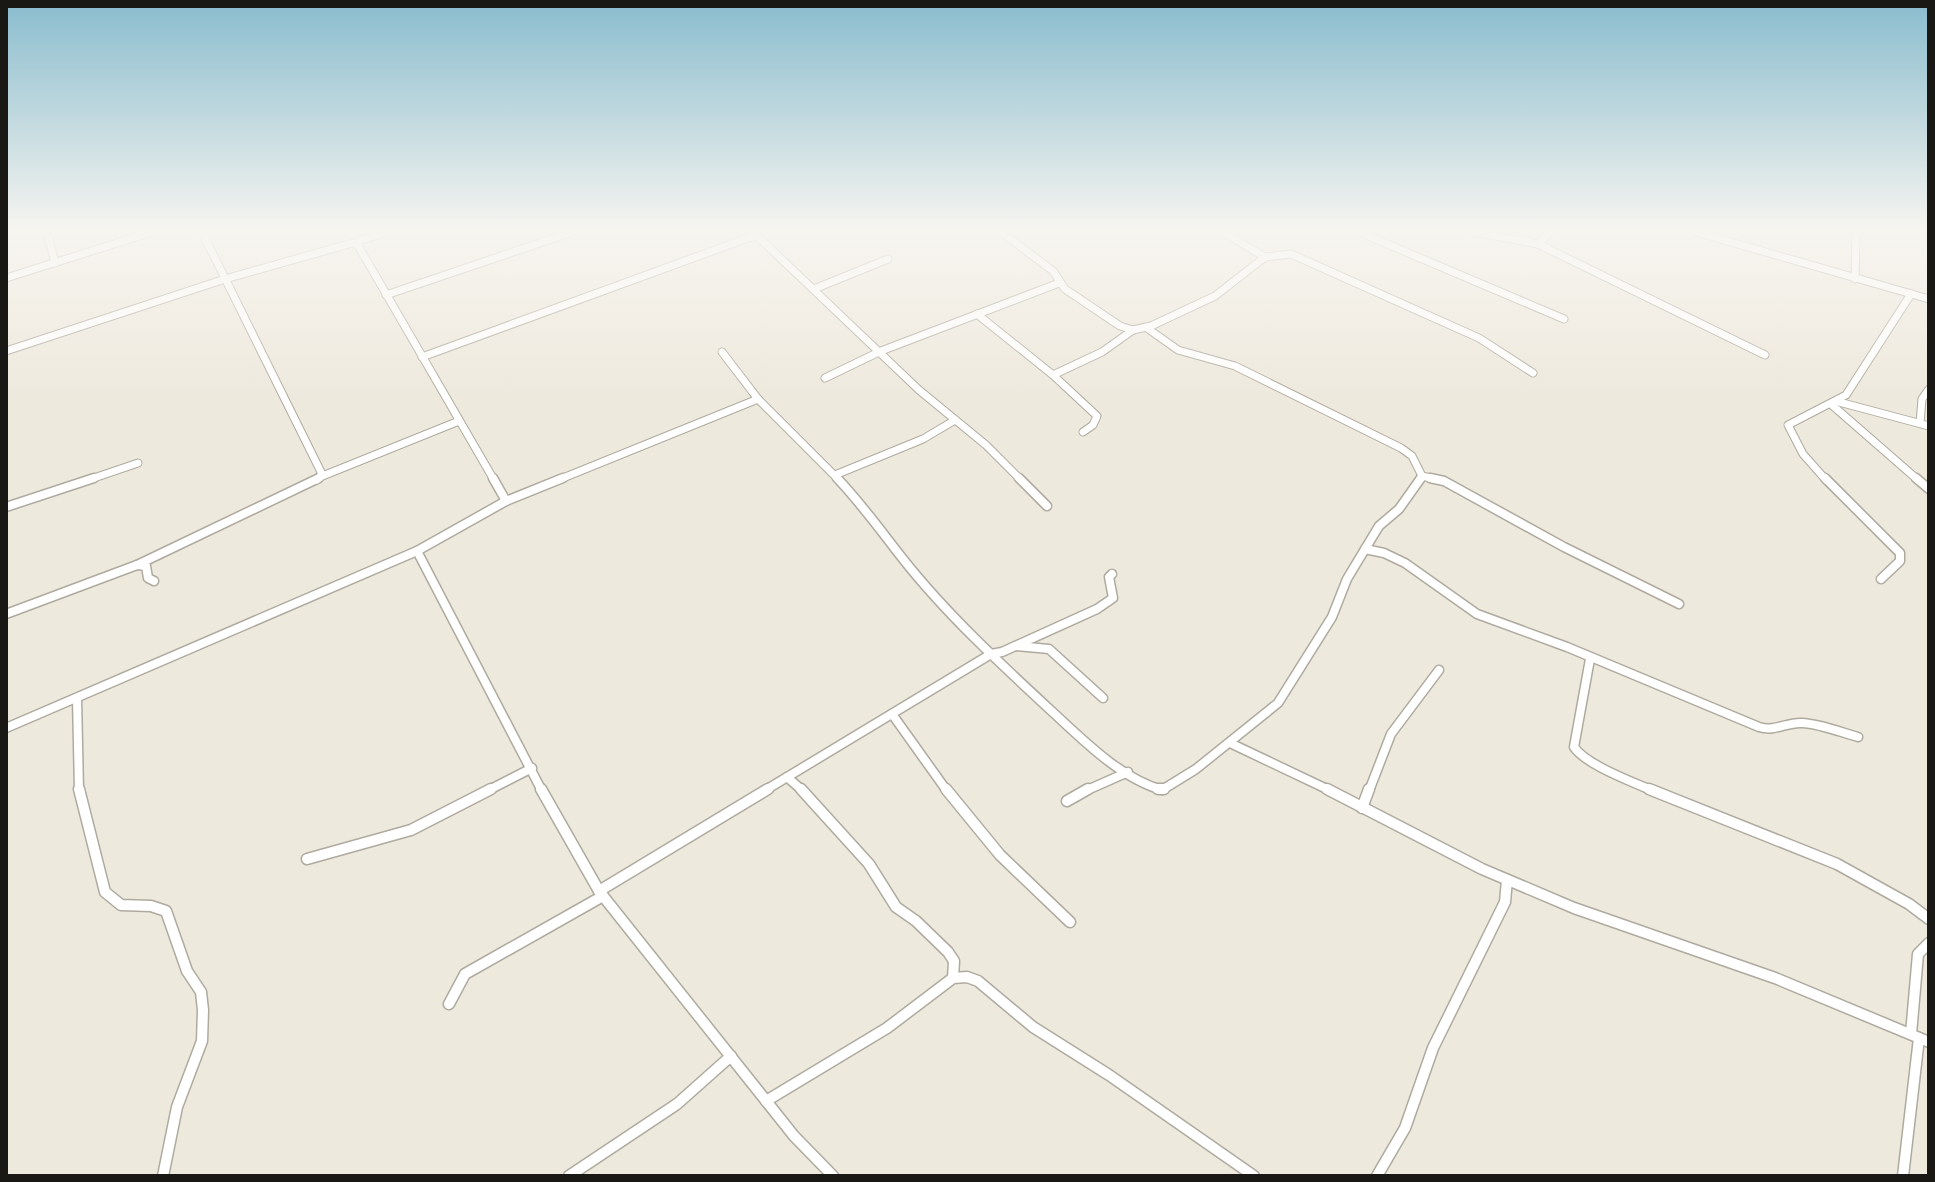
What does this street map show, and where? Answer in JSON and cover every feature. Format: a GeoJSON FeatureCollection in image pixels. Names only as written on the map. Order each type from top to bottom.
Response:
{"type":"FeatureCollection","features":[{"type":"Feature","properties":{"kind":"street"},"geometry":{"type":"LineString","coordinates":[[6,351],[200,287]]}},
{"type":"Feature","properties":{"kind":"street"},"geometry":{"type":"LineString","coordinates":[[229,287],[322,474],[320,477]]}},
{"type":"Feature","properties":{"kind":"street"},"geometry":{"type":"LineString","coordinates":[[382,287],[506,501]]}},
{"type":"Feature","properties":{"kind":"street"},"geometry":{"type":"LineString","coordinates":[[386,295],[409,287]]}},
{"type":"Feature","properties":{"kind":"street"},"geometry":{"type":"LineString","coordinates":[[422,357],[610,287]]}},
{"type":"Feature","properties":{"kind":"street"},"geometry":{"type":"LineString","coordinates":[[819,287],[814,289],[919,390],[986,445],[1047,506]]}},
{"type":"Feature","properties":{"kind":"street"},"geometry":{"type":"LineString","coordinates":[[825,378],[881,351],[1048,287]]}},
{"type":"Feature","properties":{"kind":"street"},"geometry":{"type":"LineString","coordinates":[[1065,287],[1120,326],[1133,330],[1147,328],[1215,296],[1226,287]]}},
{"type":"Feature","properties":{"kind":"street"},"geometry":{"type":"LineString","coordinates":[[1365,287],[1479,338],[1533,373]]}},
{"type":"Feature","properties":{"kind":"street"},"geometry":{"type":"LineString","coordinates":[[1489,287],[1564,319]]}},
{"type":"Feature","properties":{"kind":"street"},"geometry":{"type":"LineString","coordinates":[[1626,287],[1765,355]]}},
{"type":"Feature","properties":{"kind":"street"},"geometry":{"type":"LineString","coordinates":[[1885,287],[1929,299]]}},
{"type":"Feature","properties":{"kind":"street"},"geometry":{"type":"LineString","coordinates":[[1881,579],[1900,561],[1900,553],[1862,511],[1810,465],[1788,430],[1790,424],[1835,403],[1882,343],[1911,294]]}},
{"type":"Feature","properties":{"kind":"street"},"geometry":{"type":"LineString","coordinates":[[977,314],[1053,375],[1097,416],[1093,425],[1083,432]]}},
{"type":"Feature","properties":{"kind":"street"},"geometry":{"type":"LineString","coordinates":[[1147,328],[1172,349],[1235,366],[1401,448],[1412,456],[1422,476]]}},
{"type":"Feature","properties":{"kind":"street"},"geometry":{"type":"LineString","coordinates":[[1053,375],[1102,352],[1133,330]]}},
{"type":"Feature","properties":{"kind":"street"},"geometry":{"type":"LineString","coordinates":[[722,352],[758,399],[767,404],[835,475],[903,559],[991,654],[1089,746],[1147,786],[1162,790],[1230,743],[1278,703],[1332,617],[1347,579],[1379,526],[1399,509],[1422,476]]}},
{"type":"Feature","properties":{"kind":"street"},"geometry":{"type":"LineString","coordinates":[[1920,423],[1922,399],[1929,389]]}},
{"type":"Feature","properties":{"kind":"street"},"geometry":{"type":"LineString","coordinates":[[6,728],[417,551],[506,501],[758,399]]}},
{"type":"Feature","properties":{"kind":"street"},"geometry":{"type":"LineString","coordinates":[[1835,403],[1929,426]]}},
{"type":"Feature","properties":{"kind":"street"},"geometry":{"type":"LineString","coordinates":[[1835,403],[1929,489]]}},
{"type":"Feature","properties":{"kind":"street"},"geometry":{"type":"LineString","coordinates":[[835,475],[923,439],[955,420]]}},
{"type":"Feature","properties":{"kind":"street"},"geometry":{"type":"LineString","coordinates":[[6,614],[137,565],[320,477],[459,421]]}},
{"type":"Feature","properties":{"kind":"street"},"geometry":{"type":"LineString","coordinates":[[6,507],[138,463]]}},
{"type":"Feature","properties":{"kind":"street"},"geometry":{"type":"LineString","coordinates":[[1422,476],[1444,481],[1564,547],[1679,604]]}},
{"type":"Feature","properties":{"kind":"street"},"geometry":{"type":"LineString","coordinates":[[1373,536],[1384,553]]}},
{"type":"Feature","properties":{"kind":"street"},"geometry":{"type":"LineString","coordinates":[[1365,549],[1384,553],[1440,585],[1477,614],[1567,647],[1765,730],[1777,731],[1795,723],[1805,723],[1858,737]]}},
{"type":"Feature","properties":{"kind":"street"},"geometry":{"type":"LineString","coordinates":[[417,551],[567,839],[601,893],[766,1101],[833,1176]]}},
{"type":"Feature","properties":{"kind":"street"},"geometry":{"type":"LineString","coordinates":[[137,565],[146,566],[148,578],[154,581]]}},
{"type":"Feature","properties":{"kind":"street"},"geometry":{"type":"LineString","coordinates":[[449,1004],[465,974],[787,777],[991,654],[1097,609],[1113,598],[1109,577],[1112,574]]}},
{"type":"Feature","properties":{"kind":"street"},"geometry":{"type":"LineString","coordinates":[[1015,646],[1049,649],[1103,698]]}},
{"type":"Feature","properties":{"kind":"street"},"geometry":{"type":"LineString","coordinates":[[1590,659],[1574,747],[1581,755],[1681,802],[1839,863],[1907,902],[1929,919]]}},
{"type":"Feature","properties":{"kind":"street"},"geometry":{"type":"LineString","coordinates":[[1362,808],[1391,734],[1439,670]]}},
{"type":"Feature","properties":{"kind":"street"},"geometry":{"type":"LineString","coordinates":[[77,698],[79,790],[105,892],[112,900],[129,908],[154,906],[166,911],[187,971],[201,992],[202,1041],[177,1107],[163,1176]]}},
{"type":"Feature","properties":{"kind":"street"},"geometry":{"type":"LineString","coordinates":[[892,714],[975,826],[1000,855],[1070,922]]}},
{"type":"Feature","properties":{"kind":"street"},"geometry":{"type":"LineString","coordinates":[[1230,743],[1273,761],[1507,880],[1574,908],[1775,978],[1920,1038]]}},
{"type":"Feature","properties":{"kind":"street"},"geometry":{"type":"LineString","coordinates":[[307,859],[411,830],[532,768]]}},
{"type":"Feature","properties":{"kind":"street"},"geometry":{"type":"LineString","coordinates":[[1067,801],[1099,783],[1128,772]]}},
{"type":"Feature","properties":{"kind":"street"},"geometry":{"type":"LineString","coordinates":[[787,777],[812,799],[869,864],[896,907],[916,921],[948,952],[954,961],[953,978]]}},
{"type":"Feature","properties":{"kind":"street"},"geometry":{"type":"LineString","coordinates":[[1377,1176],[1405,1128],[1433,1048],[1505,902],[1507,880]]}},
{"type":"Feature","properties":{"kind":"street"},"geometry":{"type":"LineString","coordinates":[[1903,1176],[1920,1038],[1918,954],[1929,943]]}},
{"type":"Feature","properties":{"kind":"street"},"geometry":{"type":"LineString","coordinates":[[766,1101],[887,1028],[953,978],[967,977],[978,981],[1033,1027],[1109,1075],[1254,1176]]}},
{"type":"Feature","properties":{"kind":"street"},"geometry":{"type":"LineString","coordinates":[[569,1176],[664,1113],[731,1056]]}}]}
